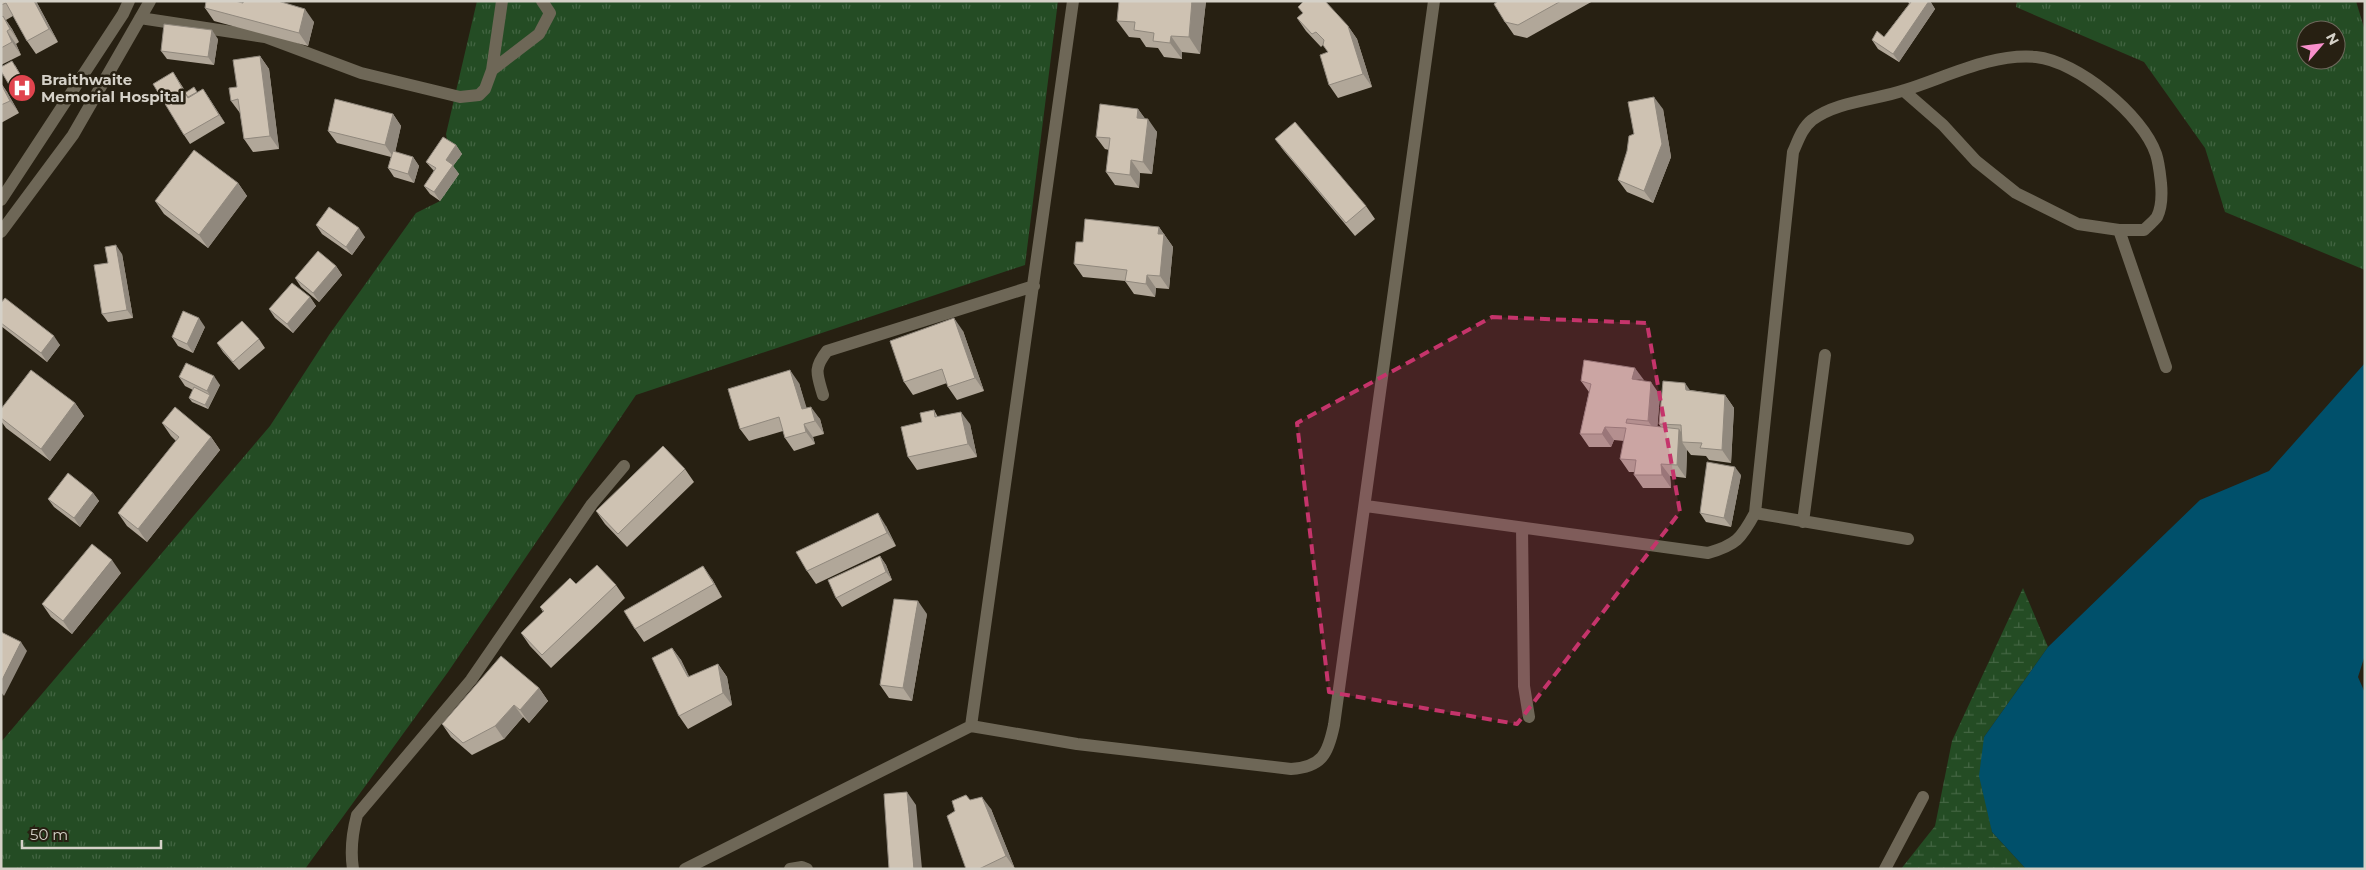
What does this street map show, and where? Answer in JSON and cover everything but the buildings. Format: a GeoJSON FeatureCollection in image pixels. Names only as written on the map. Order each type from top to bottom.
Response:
{"type":"FeatureCollection","features":[{"type":"Feature","properties":{"kind":"street"},"geometry":{"type":"LineString","coordinates":[[1,200],[123,14],[129,1]]}},
{"type":"Feature","properties":{"kind":"street"},"geometry":{"type":"LineString","coordinates":[[2,228],[73,135],[150,1]]}},
{"type":"Feature","properties":{"kind":"street"},"geometry":{"type":"LineString","coordinates":[[140,18],[265,37],[361,73],[460,97],[479,95],[485,89],[492,70],[503,1]]}},
{"type":"Feature","properties":{"kind":"street"},"geometry":{"type":"LineString","coordinates":[[492,70],[540,34],[550,13],[542,1]]}},
{"type":"Feature","properties":{"kind":"street"},"geometry":{"type":"LineString","coordinates":[[971,726],[1073,1]]}},
{"type":"Feature","properties":{"kind":"street"},"geometry":{"type":"LineString","coordinates":[[685,869],[971,726],[1077,744],[1291,769],[1309,768],[1321,759],[1330,747],[1366,506],[1434,1]]}},
{"type":"Feature","properties":{"kind":"street"},"geometry":{"type":"LineString","coordinates":[[1366,506],[1708,553],[1723,549],[1742,537],[1754,513],[1794,152],[1801,133],[1811,120],[1829,110],[1904,91],[1967,68],[2005,59],[2037,57],[2073,69],[2112,96],[2141,126],[2156,153],[2162,197],[2157,217],[2144,230],[2119,230],[2078,224],[2016,193],[1976,161],[1943,125],[1904,91]]}},
{"type":"Feature","properties":{"kind":"street"},"geometry":{"type":"LineString","coordinates":[[2119,230],[2166,367]]}},
{"type":"Feature","properties":{"kind":"street"},"geometry":{"type":"LineString","coordinates":[[823,395],[816,372],[818,362],[827,351],[1034,286]]}},
{"type":"Feature","properties":{"kind":"street"},"geometry":{"type":"LineString","coordinates":[[1803,522],[1825,355]]}},
{"type":"Feature","properties":{"kind":"street"},"geometry":{"type":"LineString","coordinates":[[352,869],[350,853],[352,832],[357,815],[471,680],[592,504],[624,466]]}},
{"type":"Feature","properties":{"kind":"street"},"geometry":{"type":"LineString","coordinates":[[1754,513],[1908,539]]}},
{"type":"Feature","properties":{"kind":"street"},"geometry":{"type":"LineString","coordinates":[[1522,528],[1524,686],[1529,717]]}},
{"type":"Feature","properties":{"kind":"street"},"geometry":{"type":"LineString","coordinates":[[1885,869],[1923,797]]}},
{"type":"Feature","properties":{"kind":"street"},"geometry":{"type":"LineString","coordinates":[[790,869],[802,866],[807,869]]}},
{"type":"Feature","properties":{"kind":"highlighted area"},"geometry":{"type":"Polygon","coordinates":[[[1492,317],[1647,323],[1680,512],[1517,724],[1329,692],[1297,423],[1492,317]]]}},
{"type":"Feature","properties":{"kind":"green space"},"geometry":{"type":"Polygon","coordinates":[[[477,1],[1058,1],[1025,265],[636,395],[448,672],[305,869],[1,869],[1,742],[270,426],[329,335],[416,213],[440,201],[452,169],[446,134],[477,1]]]}},
{"type":"Feature","properties":{"kind":"green space"},"geometry":{"type":"Polygon","coordinates":[[[2017,1],[2356,1],[2365,31],[2365,270],[2225,212],[2205,148],[2144,62],[2016,7],[2017,1]]]}},
{"type":"Feature","properties":{"kind":"green space"},"geometry":{"type":"Polygon","coordinates":[[[2023,588],[2048,647],[1984,737],[1992,832],[2026,869],[1901,869],[1935,826],[1952,741],[2023,588]]]}},
{"type":"Feature","properties":{"kind":"water"},"geometry":{"type":"Polygon","coordinates":[[[2365,363],[2365,655],[2358,677],[2365,693],[2365,869],[2026,869],[1992,832],[1979,776],[1984,737],[2048,647],[2200,500],[2269,471],[2365,363]]]}},
{"type":"Feature","properties":{"kind":"place","name":"Braithwaite Memorial Hospital"},"geometry":{"type":"Point","coordinates":[22,88]}}]}
